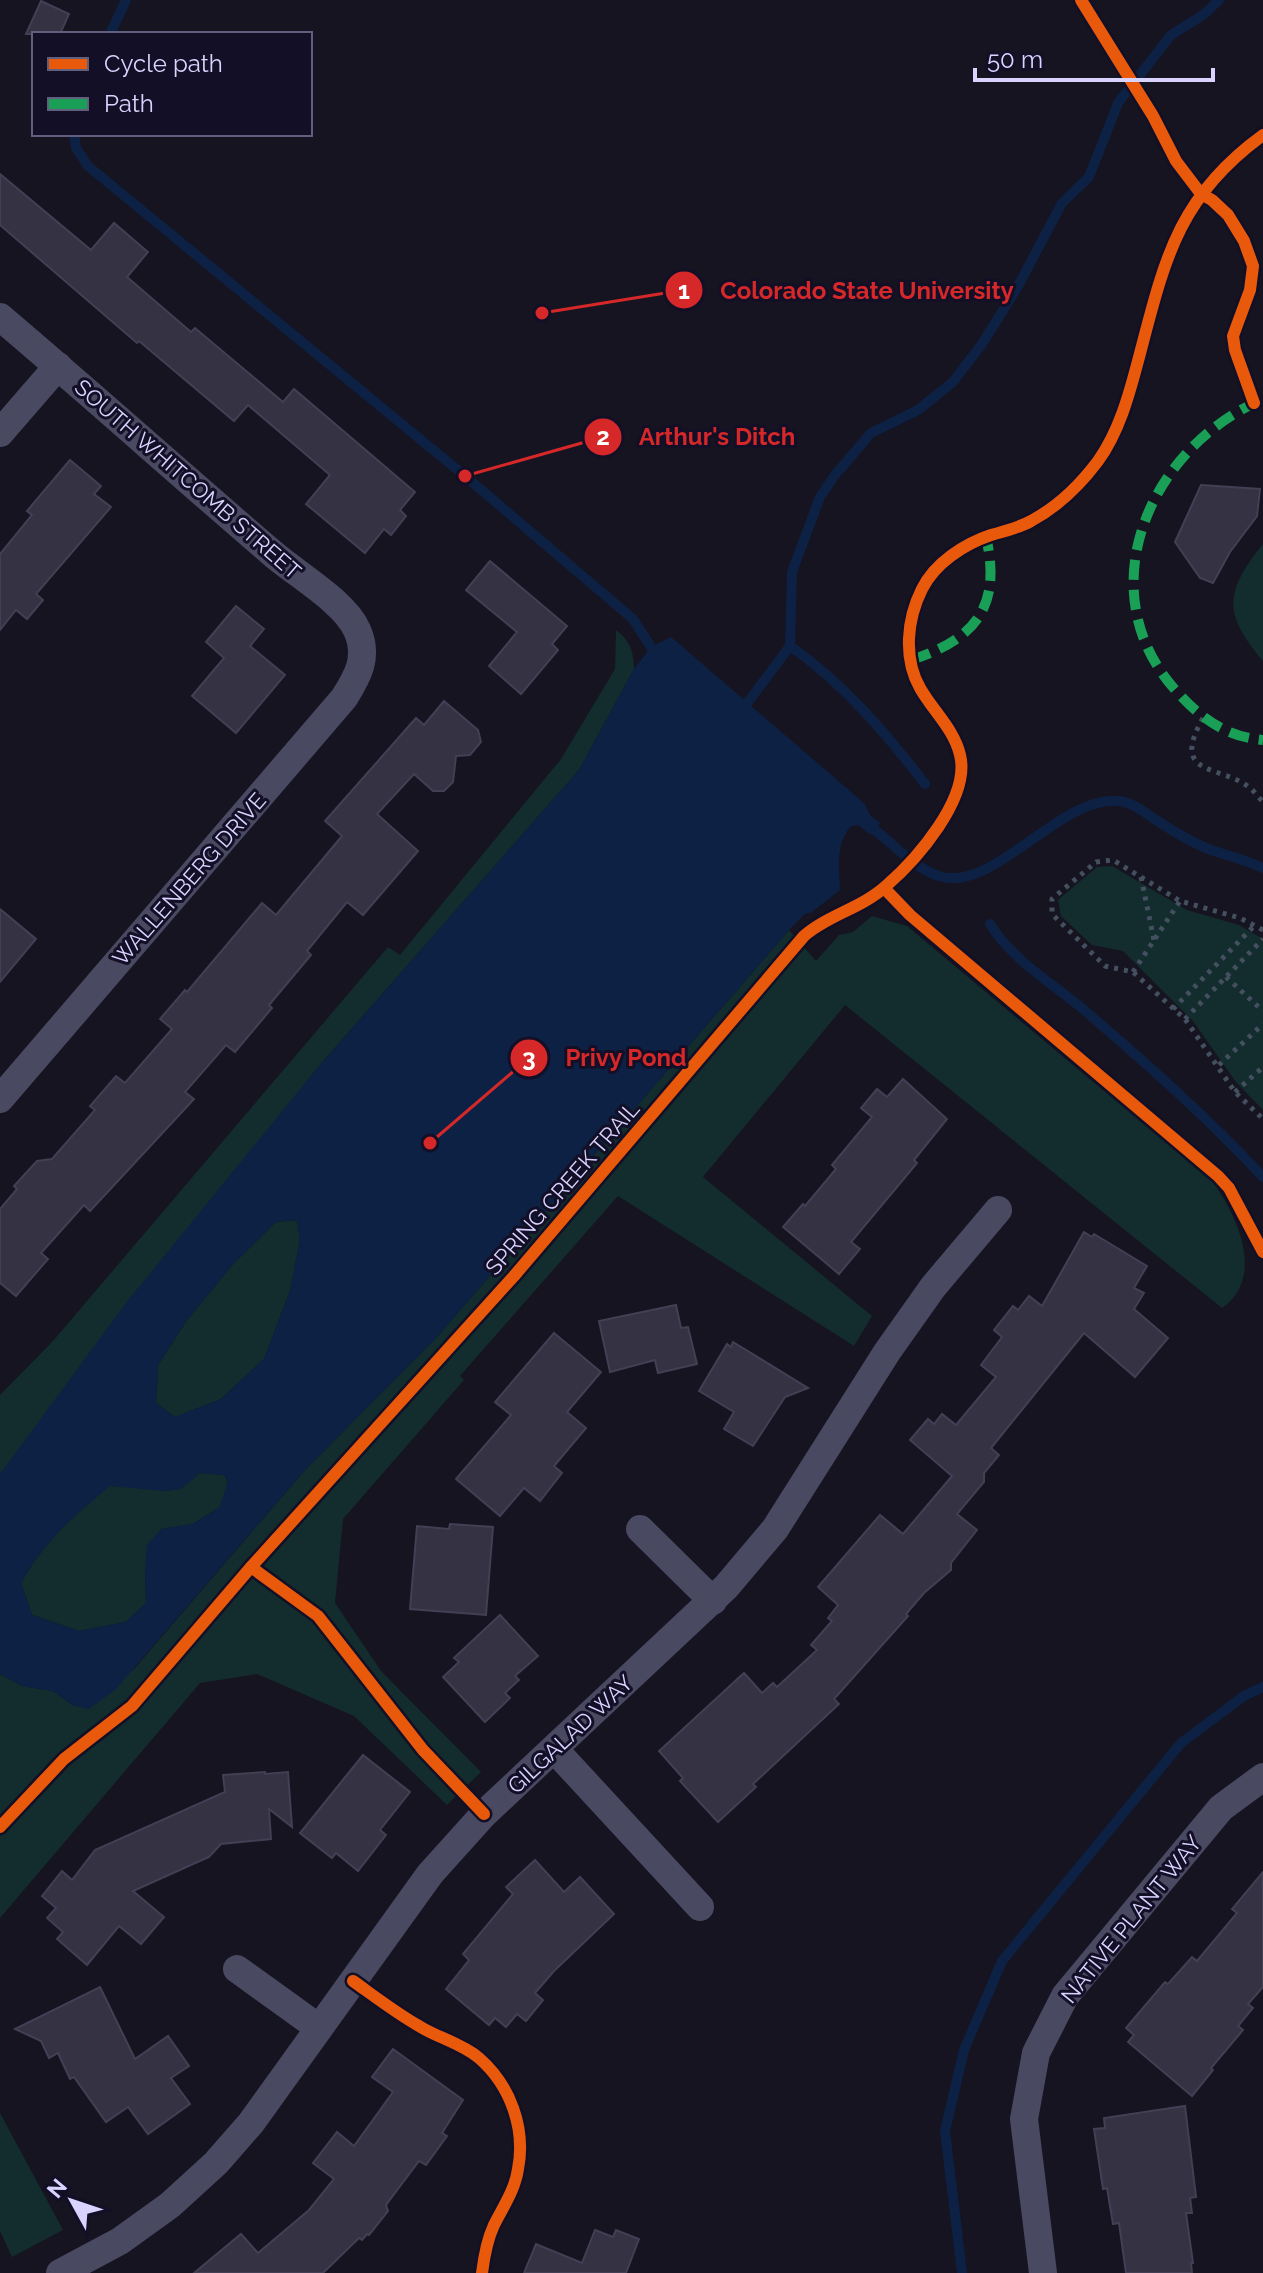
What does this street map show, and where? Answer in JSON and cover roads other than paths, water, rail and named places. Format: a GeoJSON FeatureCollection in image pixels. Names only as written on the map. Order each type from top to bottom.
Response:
{"type":"FeatureCollection","features":[{"type":"Feature","properties":{"kind":"street","name":"SOUTH WHITCOMB STREET"},"geometry":{"type":"LineString","coordinates":[[0,317],[274,555],[342,610],[357,630],[362,651]]}},
{"type":"Feature","properties":{"kind":"street"},"geometry":{"type":"LineString","coordinates":[[0,433],[58,366]]}},
{"type":"Feature","properties":{"kind":"street","name":"WALLENBERG DRIVE"},"geometry":{"type":"LineString","coordinates":[[0,1099],[344,698],[361,671],[362,651]]}},
{"type":"Feature","properties":{"kind":"street","name":"GILGALAD WAY"},"geometry":{"type":"LineString","coordinates":[[60,2273],[120,2241],[170,2205],[216,2163],[251,2123],[430,1874],[484,1814],[713,1601],[775,1529],[896,1339],[933,1287],[998,1210]]}},
{"type":"Feature","properties":{"kind":"street"},"geometry":{"type":"LineString","coordinates":[[640,1529],[713,1601]]}},
{"type":"Feature","properties":{"kind":"street"},"geometry":{"type":"LineString","coordinates":[[554,1749],[700,1907]]}},
{"type":"Feature","properties":{"kind":"street","name":"NATIVE PLANT WAY"},"geometry":{"type":"LineString","coordinates":[[1043,2273],[1024,2119],[1036,2053],[1065,1996],[1221,1808],[1263,1777]]}},
{"type":"Feature","properties":{"kind":"street"},"geometry":{"type":"LineString","coordinates":[[237,1969],[319,2028]]}},
{"type":"Feature","properties":{"kind":"water"},"geometry":{"type":"Polygon","coordinates":[[[671,637],[864,803],[870,815],[880,823],[871,835],[858,825],[851,826],[846,833],[839,856],[840,890],[811,913],[806,913],[789,930],[437,1337],[305,1470],[115,1690],[89,1709],[74,1706],[53,1691],[22,1686],[0,1674],[0,1474],[126,1303],[319,1066],[579,770],[634,669],[651,647],[671,637]],[[297,1220],[276,1222],[234,1263],[187,1320],[158,1365],[156,1403],[175,1417],[221,1399],[264,1359],[290,1291],[300,1240],[297,1220]],[[200,1473],[181,1489],[166,1491],[110,1486],[72,1519],[30,1568],[21,1583],[32,1615],[79,1631],[126,1622],[146,1603],[147,1545],[161,1529],[193,1524],[220,1507],[228,1481],[224,1475],[200,1473]]]}},
{"type":"Feature","properties":{"kind":"waterway"},"geometry":{"type":"LineString","coordinates":[[111,32],[126,0]]}},
{"type":"Feature","properties":{"kind":"waterway"},"geometry":{"type":"LineString","coordinates":[[748,702],[790,646],[792,572],[820,497],[871,433],[918,410],[953,382],[982,344],[1017,288],[1062,203],[1089,177],[1118,103],[1171,35],[1203,15],[1219,0]]}},
{"type":"Feature","properties":{"kind":"waterway"},"geometry":{"type":"LineString","coordinates":[[74,136],[76,148],[88,166],[465,476],[633,619],[651,647]]}},
{"type":"Feature","properties":{"kind":"waterway"},"geometry":{"type":"LineString","coordinates":[[790,646],[828,676],[863,710],[925,784]]}},
{"type":"Feature","properties":{"kind":"waterway"},"geometry":{"type":"LineString","coordinates":[[875,830],[930,873],[960,878],[982,871],[1005,858],[1074,812],[1097,803],[1120,801],[1196,843],[1263,868]]}},
{"type":"Feature","properties":{"kind":"waterway"},"geometry":{"type":"LineString","coordinates":[[990,924],[1009,949],[1153,1070],[1263,1177]]}},
{"type":"Feature","properties":{"kind":"waterway"},"geometry":{"type":"LineString","coordinates":[[962,2273],[945,2131],[964,2050],[1002,1961],[1181,1743],[1244,1696],[1263,1687]]}},
{"type":"Feature","properties":{"kind":"place","name":"Colorado State University"},"geometry":{"type":"Point","coordinates":[542,313]}},
{"type":"Feature","properties":{"kind":"place","name":"Arthur's Ditch"},"geometry":{"type":"Point","coordinates":[465,476]}},
{"type":"Feature","properties":{"kind":"place","name":"Privy Pond"},"geometry":{"type":"Point","coordinates":[430,1143]}}]}
